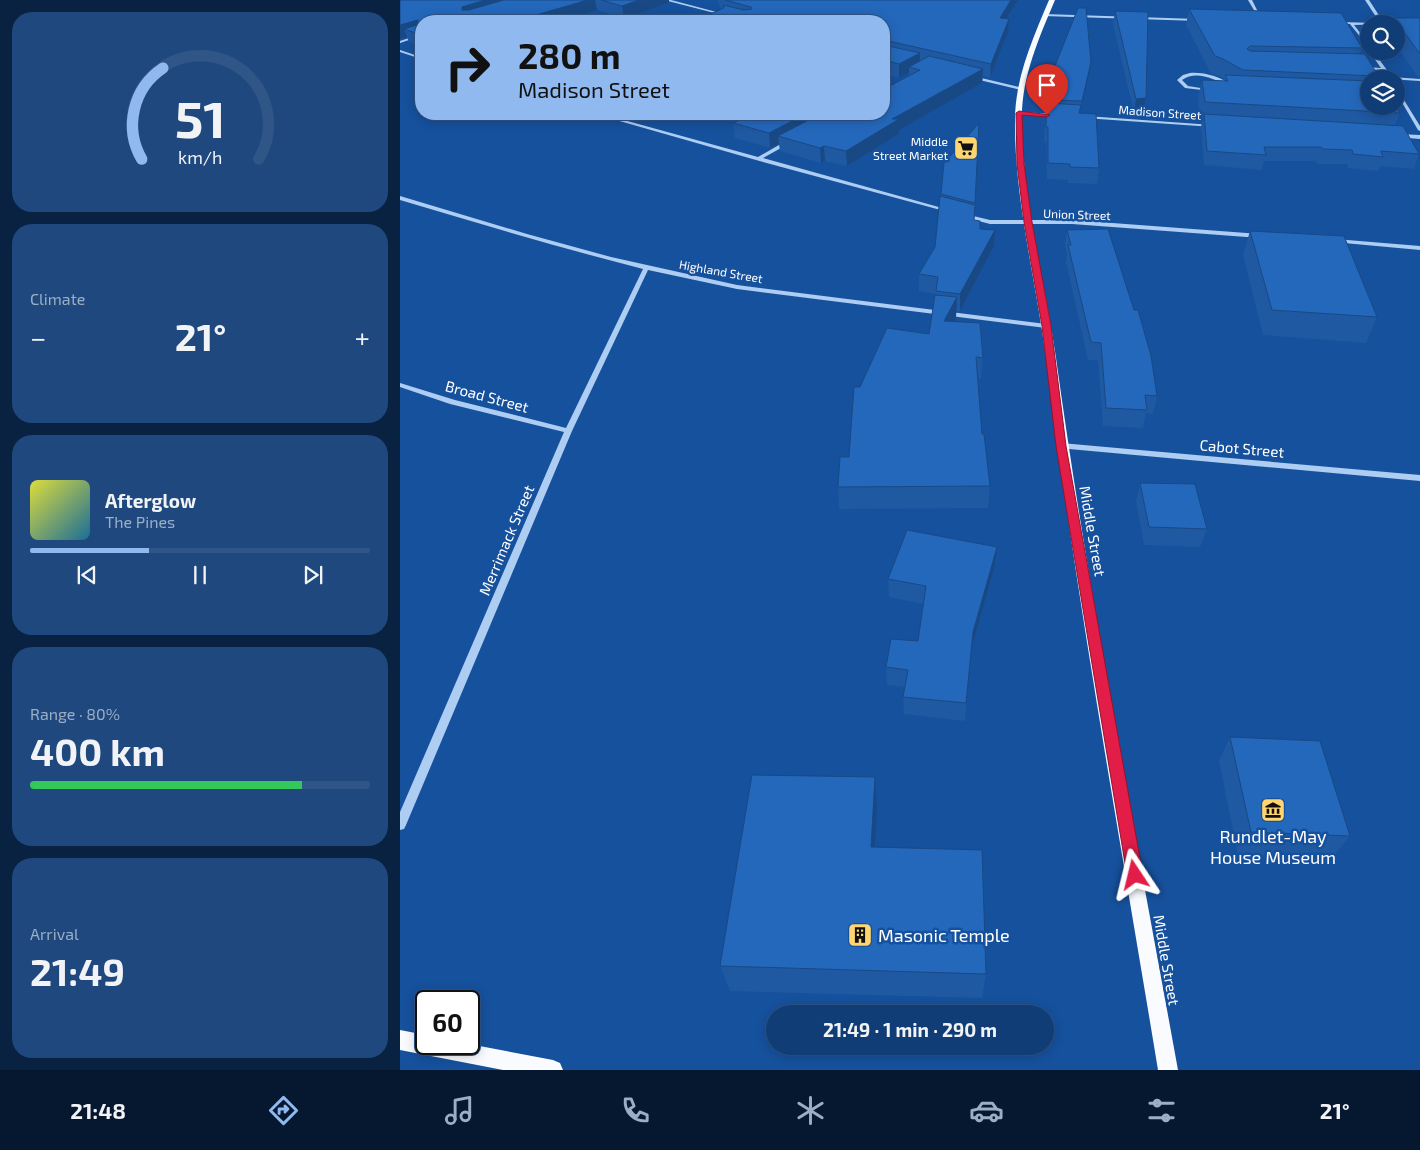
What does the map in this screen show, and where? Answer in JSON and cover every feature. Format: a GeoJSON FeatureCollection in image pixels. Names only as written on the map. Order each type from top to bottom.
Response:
{"type":"FeatureCollection","features":[{"type":"Feature","properties":{"kind":"main road","name":"Middle Street"},"geometry":{"type":"LineString","coordinates":[[1052,0],[1044,15],[1031,52],[1021,89],[1019,113],[1021,164],[1028,222],[1046,326],[1061,446],[1168,1070]]}},
{"type":"Feature","properties":{"kind":"main road"},"geometry":{"type":"LineString","coordinates":[[400,1040],[553,1070]]}},
{"type":"Feature","properties":{"kind":"street"},"geometry":{"type":"LineString","coordinates":[[666,0],[728,15]]}},
{"type":"Feature","properties":{"kind":"street"},"geometry":{"type":"LineString","coordinates":[[1250,0],[1262,21]]}},
{"type":"Feature","properties":{"kind":"street"},"geometry":{"type":"LineString","coordinates":[[1367,0],[1377,15]]}},
{"type":"Feature","properties":{"kind":"street"},"geometry":{"type":"LineString","coordinates":[[1044,15],[1205,20]]}},
{"type":"Feature","properties":{"kind":"street"},"geometry":{"type":"LineString","coordinates":[[1253,21],[1272,21]]}},
{"type":"Feature","properties":{"kind":"street"},"geometry":{"type":"LineString","coordinates":[[1332,22],[1360,23]]}},
{"type":"Feature","properties":{"kind":"street"},"geometry":{"type":"LineString","coordinates":[[1352,23],[1360,34]]}},
{"type":"Feature","properties":{"kind":"street"},"geometry":{"type":"LineString","coordinates":[[400,42],[415,37]]}},
{"type":"Feature","properties":{"kind":"street"},"geometry":{"type":"LineString","coordinates":[[400,51],[415,56]]}},
{"type":"Feature","properties":{"kind":"street"},"geometry":{"type":"LineString","coordinates":[[1378,60],[1384,69]]}},
{"type":"Feature","properties":{"kind":"street"},"geometry":{"type":"LineString","coordinates":[[1353,68],[1384,69]]}},
{"type":"Feature","properties":{"kind":"street"},"geometry":{"type":"LineString","coordinates":[[966,75],[1021,89]]}},
{"type":"Feature","properties":{"kind":"street"},"geometry":{"type":"LineString","coordinates":[[1214,90],[1187,87],[1179,80],[1189,75],[1206,76],[1222,82],[1237,91],[1229,90]]}},
{"type":"Feature","properties":{"kind":"street"},"geometry":{"type":"LineString","coordinates":[[1405,79],[1420,80]]}},
{"type":"Feature","properties":{"kind":"street"},"geometry":{"type":"LineString","coordinates":[[1405,103],[1420,130]]}},
{"type":"Feature","properties":{"kind":"street"},"geometry":{"type":"LineString","coordinates":[[1019,113],[1066,116]]}},
{"type":"Feature","properties":{"kind":"street","name":"Madison Street"},"geometry":{"type":"LineString","coordinates":[[1076,117],[1220,126]]}},
{"type":"Feature","properties":{"kind":"street"},"geometry":{"type":"LineString","coordinates":[[618,120],[952,212]]}},
{"type":"Feature","properties":{"kind":"street"},"geometry":{"type":"LineString","coordinates":[[1388,136],[1420,137]]}},
{"type":"Feature","properties":{"kind":"street"},"geometry":{"type":"LineString","coordinates":[[758,159],[798,137]]}},
{"type":"Feature","properties":{"kind":"street","name":"Highland Street"},"geometry":{"type":"LineString","coordinates":[[400,198],[646,268],[737,287],[1046,326]]}},
{"type":"Feature","properties":{"kind":"street","name":"Union Street"},"geometry":{"type":"LineString","coordinates":[[962,215],[990,222],[1072,222],[1271,237]]}},
{"type":"Feature","properties":{"kind":"street"},"geometry":{"type":"LineString","coordinates":[[1330,241],[1420,248]]}},
{"type":"Feature","properties":{"kind":"street","name":"Merrimack Street"},"geometry":{"type":"LineString","coordinates":[[400,826],[568,431],[646,268]]}},
{"type":"Feature","properties":{"kind":"street","name":"Broad Street"},"geometry":{"type":"LineString","coordinates":[[400,385],[453,402],[568,431]]}},
{"type":"Feature","properties":{"kind":"street","name":"Cabot Street"},"geometry":{"type":"LineString","coordinates":[[1061,446],[1420,478]]}},
{"type":"Feature","properties":{"kind":"building"},"geometry":{"type":"Polygon","coordinates":[[[400,0],[485,0],[462,7],[462,10],[469,10],[504,0],[588,0],[536,15],[415,15],[415,21],[400,25],[400,0]]]}},
{"type":"Feature","properties":{"kind":"building"},"geometry":{"type":"Polygon","coordinates":[[[601,0],[639,0],[622,6],[601,0]]]}},
{"type":"Feature","properties":{"kind":"building"},"geometry":{"type":"Polygon","coordinates":[[[725,0],[1011,0],[1000,18],[1009,19],[991,64],[890,41],[890,15],[708,15],[724,8],[723,5],[744,10],[752,9],[751,7],[725,0]]]}},
{"type":"Feature","properties":{"kind":"building"},"geometry":{"type":"Polygon","coordinates":[[[1078,8],[1086,8],[1091,62],[1082,101],[1047,100],[1051,76],[1078,8]]]}},
{"type":"Feature","properties":{"kind":"building"},"geometry":{"type":"Polygon","coordinates":[[[1189,9],[1341,13],[1360,45],[1360,48],[1250,46],[1247,49],[1250,51],[1360,54],[1360,60],[1369,60],[1375,70],[1360,70],[1360,75],[1243,70],[1215,56],[1189,9]]]}},
{"type":"Feature","properties":{"kind":"building"},"geometry":{"type":"Polygon","coordinates":[[[1115,11],[1148,12],[1146,98],[1136,99],[1115,11]]]}},
{"type":"Feature","properties":{"kind":"building"},"geometry":{"type":"Polygon","coordinates":[[[1405,18],[1420,18],[1420,54],[1405,33],[1405,18]]]}},
{"type":"Feature","properties":{"kind":"building"},"geometry":{"type":"Polygon","coordinates":[[[415,26],[415,33],[404,29],[415,26]]]}},
{"type":"Feature","properties":{"kind":"building"},"geometry":{"type":"Polygon","coordinates":[[[890,46],[920,53],[899,64],[890,62],[890,46]]]}},
{"type":"Feature","properties":{"kind":"building"},"geometry":{"type":"Polygon","coordinates":[[[929,56],[983,69],[892,119],[899,119],[846,151],[824,146],[820,148],[778,136],[808,120],[890,120],[890,86],[920,70],[909,67],[929,56]]]}},
{"type":"Feature","properties":{"kind":"building"},"geometry":{"type":"Polygon","coordinates":[[[1225,75],[1360,81],[1360,111],[1205,102],[1202,80],[1228,81],[1225,75]]]}},
{"type":"Feature","properties":{"kind":"building"},"geometry":{"type":"Polygon","coordinates":[[[1047,103],[1081,105],[1079,113],[1096,114],[1099,168],[1070,167],[1070,164],[1048,163],[1047,103]]]}},
{"type":"Feature","properties":{"kind":"building"},"geometry":{"type":"Polygon","coordinates":[[[1204,114],[1403,126],[1419,154],[1381,151],[1383,157],[1353,154],[1352,150],[1323,149],[1321,147],[1264,147],[1266,155],[1207,151],[1204,114]]]}},
{"type":"Feature","properties":{"kind":"building"},"geometry":{"type":"Polygon","coordinates":[[[739,120],[794,120],[769,133],[733,123],[739,120]]]}},
{"type":"Feature","properties":{"kind":"building"},"geometry":{"type":"Polygon","coordinates":[[[979,123],[975,203],[941,194],[944,163],[979,123]]]}},
{"type":"Feature","properties":{"kind":"building"},"geometry":{"type":"Polygon","coordinates":[[[940,196],[975,205],[974,220],[980,221],[980,229],[995,230],[960,294],[936,291],[938,277],[919,274],[935,247],[940,196]]]}},
{"type":"Feature","properties":{"kind":"building"},"geometry":{"type":"Polygon","coordinates":[[[1108,229],[1134,310],[1138,310],[1151,356],[1157,396],[1145,395],[1147,410],[1106,408],[1101,343],[1091,342],[1068,245],[1071,245],[1067,230],[1108,229]]]}},
{"type":"Feature","properties":{"kind":"building"},"geometry":{"type":"Polygon","coordinates":[[[1250,231],[1344,236],[1377,317],[1272,310],[1250,231]]]}},
{"type":"Feature","properties":{"kind":"building"},"geometry":{"type":"Polygon","coordinates":[[[935,295],[957,297],[944,321],[980,323],[983,358],[976,357],[982,434],[984,434],[990,486],[838,487],[840,457],[849,457],[854,387],[860,387],[887,328],[929,334],[935,295]]]}},
{"type":"Feature","properties":{"kind":"building"},"geometry":{"type":"Polygon","coordinates":[[[1140,483],[1195,484],[1207,529],[1149,527],[1140,483]]]}},
{"type":"Feature","properties":{"kind":"building"},"geometry":{"type":"Polygon","coordinates":[[[907,530],[997,547],[973,632],[966,703],[903,697],[908,670],[886,667],[891,639],[918,641],[926,586],[888,579],[907,530]]]}},
{"type":"Feature","properties":{"kind":"building"},"geometry":{"type":"Polygon","coordinates":[[[1230,737],[1320,741],[1350,836],[1251,832],[1230,737]]]}},
{"type":"Feature","properties":{"kind":"building","name":"Masonic Temple"},"geometry":{"type":"Polygon","coordinates":[[[752,775],[875,777],[871,847],[982,850],[986,974],[720,966],[752,775]]]}},
{"type":"Feature","properties":{"kind":"place","name":"Middle Street Market"},"geometry":{"type":"Point","coordinates":[966,148]}},
{"type":"Feature","properties":{"kind":"place","name":"Rundlet-May House Museum"},"geometry":{"type":"Point","coordinates":[1273,810]}},
{"type":"Feature","properties":{"kind":"place","name":"Masonic Temple"},"geometry":{"type":"Point","coordinates":[860,935]}},
{"type":"Feature","properties":{"kind":"route"},"geometry":{"type":"LineString","coordinates":[[1047,115],[1019,113],[1021,164],[1028,222],[1046,326],[1061,446],[1135,875]]}}]}
